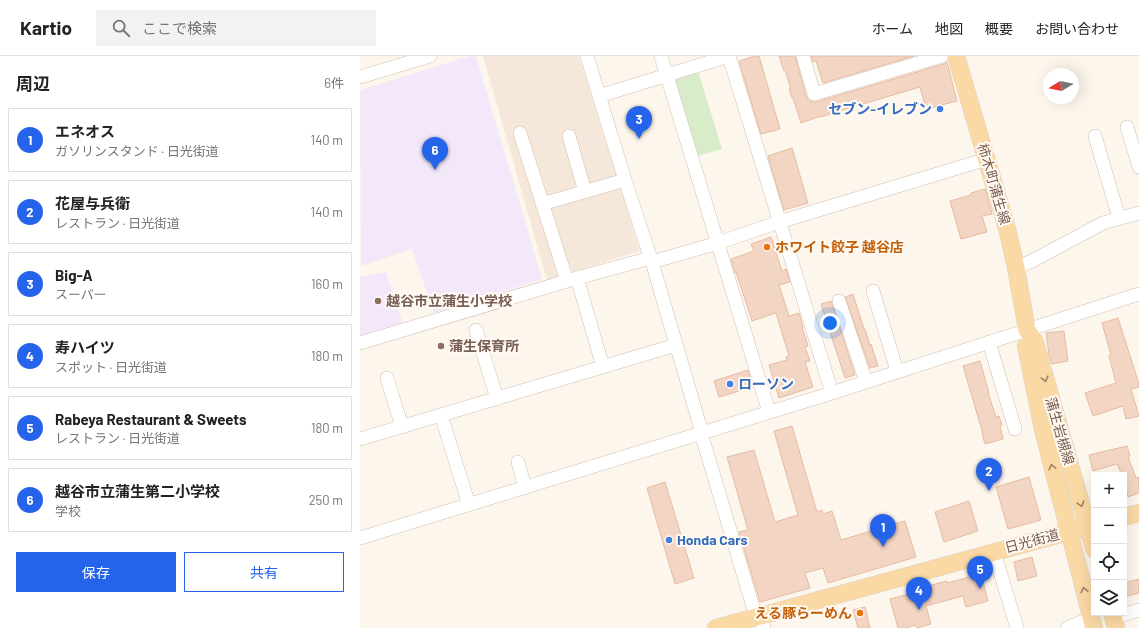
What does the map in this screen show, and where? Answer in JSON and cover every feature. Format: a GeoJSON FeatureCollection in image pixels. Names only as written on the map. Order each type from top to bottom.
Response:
{"type":"FeatureCollection","features":[{"type":"Feature","properties":{"kind":"main road","name":"柿木町蒲生線"},"geometry":{"type":"LineString","coordinates":[[956,56],[1008,232],[1025,322],[1026,346],[1043,430],[1069,532]]}},
{"type":"Feature","properties":{"kind":"main road","name":"蒲生岩槻線"},"geometry":{"type":"LineString","coordinates":[[1025,322],[1035,342],[1091,526]]}},
{"type":"Feature","properties":{"kind":"main road"},"geometry":{"type":"LineString","coordinates":[[1127,516],[1139,513]]}},
{"type":"Feature","properties":{"kind":"main road","name":"日光街道"},"geometry":{"type":"LineString","coordinates":[[720,627],[760,620],[994,552],[1091,526]]}},
{"type":"Feature","properties":{"kind":"main road"},"geometry":{"type":"LineString","coordinates":[[1069,532],[1093,623]]}},
{"type":"Feature","properties":{"kind":"street"},"geometry":{"type":"LineString","coordinates":[[360,77],[430,56]]}},
{"type":"Feature","properties":{"kind":"street"},"geometry":{"type":"LineString","coordinates":[[587,56],[651,260],[702,433],[760,620]]}},
{"type":"Feature","properties":{"kind":"street"},"geometry":{"type":"LineString","coordinates":[[661,56],[769,412]]}},
{"type":"Feature","properties":{"kind":"street"},"geometry":{"type":"LineString","coordinates":[[599,96],[729,56],[832,392]]}},
{"type":"Feature","properties":{"kind":"street"},"geometry":{"type":"LineString","coordinates":[[803,56],[814,94],[942,56]]}},
{"type":"Feature","properties":{"kind":"street"},"geometry":{"type":"LineString","coordinates":[[1127,127],[1139,167]]}},
{"type":"Feature","properties":{"kind":"street"},"geometry":{"type":"LineString","coordinates":[[520,133],[542,204],[572,279],[603,367]]}},
{"type":"Feature","properties":{"kind":"street"},"geometry":{"type":"LineString","coordinates":[[569,136],[585,192]]}},
{"type":"Feature","properties":{"kind":"street"},"geometry":{"type":"LineString","coordinates":[[1095,136],[1119,218]]}},
{"type":"Feature","properties":{"kind":"street"},"geometry":{"type":"LineString","coordinates":[[360,343],[572,279],[718,243],[780,222],[986,159]]}},
{"type":"Feature","properties":{"kind":"street"},"geometry":{"type":"LineString","coordinates":[[542,204],[625,180]]}},
{"type":"Feature","properties":{"kind":"street"},"geometry":{"type":"LineString","coordinates":[[1016,268],[1103,223],[1139,213]]}},
{"type":"Feature","properties":{"kind":"street"},"geometry":{"type":"LineString","coordinates":[[873,291],[898,372]]}},
{"type":"Feature","properties":{"kind":"street"},"geometry":{"type":"LineString","coordinates":[[360,538],[898,372],[989,342],[1025,322],[1139,294]]}},
{"type":"Feature","properties":{"kind":"street"},"geometry":{"type":"LineString","coordinates":[[839,300],[866,382]]}},
{"type":"Feature","properties":{"kind":"street"},"geometry":{"type":"LineString","coordinates":[[476,330],[496,399]]}},
{"type":"Feature","properties":{"kind":"street"},"geometry":{"type":"LineString","coordinates":[[989,342],[1015,429]]}},
{"type":"Feature","properties":{"kind":"street"},"geometry":{"type":"LineString","coordinates":[[360,440],[676,345]]}},
{"type":"Feature","properties":{"kind":"street"},"geometry":{"type":"LineString","coordinates":[[387,378],[402,427]]}},
{"type":"Feature","properties":{"kind":"street"},"geometry":{"type":"LineString","coordinates":[[441,415],[469,505]]}},
{"type":"Feature","properties":{"kind":"street"},"geometry":{"type":"LineString","coordinates":[[518,462],[525,488]]}},
{"type":"Feature","properties":{"kind":"street"},"geometry":{"type":"LineString","coordinates":[[994,552],[1017,628]]}},
{"type":"Feature","properties":{"kind":"street"},"geometry":{"type":"LineString","coordinates":[[1114,620],[1139,610]]}},
{"type":"Feature","properties":{"kind":"street"},"geometry":{"type":"LineString","coordinates":[[1067,628],[1093,623]]}},
{"type":"Feature","properties":{"kind":"shaded area"},"geometry":{"type":"Polygon","coordinates":[[[470,56],[476,56],[542,279],[434,313],[412,249],[361,266],[360,90],[470,56]]]}},
{"type":"Feature","properties":{"kind":"shaded area"},"geometry":{"type":"Polygon","coordinates":[[[483,56],[579,56],[640,251],[547,280],[483,56]]]}},
{"type":"Feature","properties":{"kind":"shaded area","name":"越谷市立蒲生小学校"},"geometry":{"type":"Polygon","coordinates":[[[386,272],[403,324],[360,338],[360,277],[386,272]]]}},
{"type":"Feature","properties":{"kind":"green space"},"geometry":{"type":"Polygon","coordinates":[[[698,71],[722,149],[695,157],[673,79],[698,71]]]}},
{"type":"Feature","properties":{"kind":"building"},"geometry":{"type":"Polygon","coordinates":[[[759,56],[780,129],[761,134],[739,61],[759,56]]]}},
{"type":"Feature","properties":{"kind":"building"},"geometry":{"type":"Polygon","coordinates":[[[779,56],[795,56],[806,96],[809,101],[812,102],[947,62],[957,101],[926,109],[920,87],[801,123],[789,89],[791,89],[785,70],[784,71],[779,56]]]}},
{"type":"Feature","properties":{"kind":"building"},"geometry":{"type":"Polygon","coordinates":[[[811,56],[914,56],[823,83],[816,61],[813,62],[811,56]]]}},
{"type":"Feature","properties":{"kind":"building"},"geometry":{"type":"Polygon","coordinates":[[[792,148],[808,203],[784,210],[768,156],[792,148]]]}},
{"type":"Feature","properties":{"kind":"building"},"geometry":{"type":"Polygon","coordinates":[[[985,189],[992,214],[982,216],[987,232],[961,239],[950,201],[985,189]]]}},
{"type":"Feature","properties":{"kind":"building"},"geometry":{"type":"Polygon","coordinates":[[[771,237],[782,271],[786,269],[790,282],[779,285],[789,316],[799,313],[803,327],[808,346],[805,347],[810,361],[805,362],[813,387],[779,398],[769,365],[787,360],[786,357],[789,356],[776,313],[752,321],[731,259],[754,251],[751,244],[771,237]]]}},
{"type":"Feature","properties":{"kind":"building"},"geometry":{"type":"Polygon","coordinates":[[[853,294],[878,366],[870,368],[845,297],[853,294]]]}},
{"type":"Feature","properties":{"kind":"building"},"geometry":{"type":"Polygon","coordinates":[[[831,301],[855,375],[845,378],[821,304],[831,301]]]}},
{"type":"Feature","properties":{"kind":"building"},"geometry":{"type":"Polygon","coordinates":[[[1118,318],[1139,384],[1139,387],[1131,389],[1139,416],[1126,419],[1123,406],[1093,416],[1085,393],[1116,383],[1109,356],[1111,355],[1102,323],[1118,318]]]}},
{"type":"Feature","properties":{"kind":"building"},"geometry":{"type":"Polygon","coordinates":[[[1064,331],[1068,361],[1052,364],[1049,355],[1046,333],[1064,331]]]}},
{"type":"Feature","properties":{"kind":"building"},"geometry":{"type":"Polygon","coordinates":[[[980,361],[996,417],[999,416],[1002,425],[1000,426],[1003,439],[985,444],[963,366],[980,361]]]}},
{"type":"Feature","properties":{"kind":"building"},"geometry":{"type":"Polygon","coordinates":[[[748,370],[753,387],[719,397],[714,381],[748,370]]]}},
{"type":"Feature","properties":{"kind":"building"},"geometry":{"type":"Polygon","coordinates":[[[792,426],[817,512],[822,510],[823,514],[832,511],[841,540],[905,521],[916,557],[828,583],[823,568],[805,573],[810,588],[760,602],[739,532],[748,530],[727,457],[754,450],[775,522],[798,515],[774,431],[792,426]]]}},
{"type":"Feature","properties":{"kind":"building"},"geometry":{"type":"Polygon","coordinates":[[[1127,446],[1130,456],[1128,457],[1136,478],[1139,477],[1139,493],[1128,497],[1127,472],[1121,472],[1117,464],[1093,471],[1089,455],[1127,446]]]}},
{"type":"Feature","properties":{"kind":"building"},"geometry":{"type":"Polygon","coordinates":[[[1029,477],[1041,520],[1008,529],[996,487],[1029,477]]]}},
{"type":"Feature","properties":{"kind":"building"},"geometry":{"type":"Polygon","coordinates":[[[665,482],[694,578],[675,584],[647,488],[665,482]]]}},
{"type":"Feature","properties":{"kind":"building"},"geometry":{"type":"Polygon","coordinates":[[[969,501],[978,531],[944,542],[935,512],[969,501]]]}},
{"type":"Feature","properties":{"kind":"building"},"geometry":{"type":"Polygon","coordinates":[[[1032,557],[1037,576],[1018,581],[1014,562],[1032,557]]]}},
{"type":"Feature","properties":{"kind":"building"},"geometry":{"type":"Polygon","coordinates":[[[981,574],[988,601],[966,607],[963,596],[926,606],[931,624],[917,628],[915,625],[906,628],[898,628],[890,599],[929,589],[928,586],[947,581],[947,583],[981,574]]]}},
{"type":"Feature","properties":{"kind":"building"},"geometry":{"type":"Polygon","coordinates":[[[1139,579],[1139,593],[1127,596],[1127,582],[1139,579]]]}},
{"type":"Feature","properties":{"kind":"building"},"geometry":{"type":"Polygon","coordinates":[[[865,607],[870,628],[858,628],[853,610],[865,607]]]}},
{"type":"Feature","properties":{"kind":"place","name":"セブン-イレブン"},"geometry":{"type":"Point","coordinates":[940,109]}},
{"type":"Feature","properties":{"kind":"place","name":"Big-A"},"geometry":{"type":"Point","coordinates":[639,139]}},
{"type":"Feature","properties":{"kind":"place","name":"越谷市立蒲生第二小学校"},"geometry":{"type":"Point","coordinates":[435,170]}},
{"type":"Feature","properties":{"kind":"place","name":"ホワイト餃子 越谷店"},"geometry":{"type":"Point","coordinates":[767,247]}},
{"type":"Feature","properties":{"kind":"place","name":"越谷市立蒲生小学校"},"geometry":{"type":"Point","coordinates":[378,301]}},
{"type":"Feature","properties":{"kind":"place","name":"蒲生保育所"},"geometry":{"type":"Point","coordinates":[441,346]}},
{"type":"Feature","properties":{"kind":"place","name":"ローソン"},"geometry":{"type":"Point","coordinates":[730,384]}},
{"type":"Feature","properties":{"kind":"place","name":"花屋与兵衛"},"geometry":{"type":"Point","coordinates":[989,491]}},
{"type":"Feature","properties":{"kind":"place","name":"Honda Cars"},"geometry":{"type":"Point","coordinates":[669,540]}},
{"type":"Feature","properties":{"kind":"place","name":"エネオス"},"geometry":{"type":"Point","coordinates":[883,547]}},
{"type":"Feature","properties":{"kind":"place","name":"Rabeya Restaurant & Sweets"},"geometry":{"type":"Point","coordinates":[980,589]}},
{"type":"Feature","properties":{"kind":"place","name":"寿ハイツ"},"geometry":{"type":"Point","coordinates":[919,610]}},
{"type":"Feature","properties":{"kind":"place","name":"える豚らーめん"},"geometry":{"type":"Point","coordinates":[860,613]}}]}
